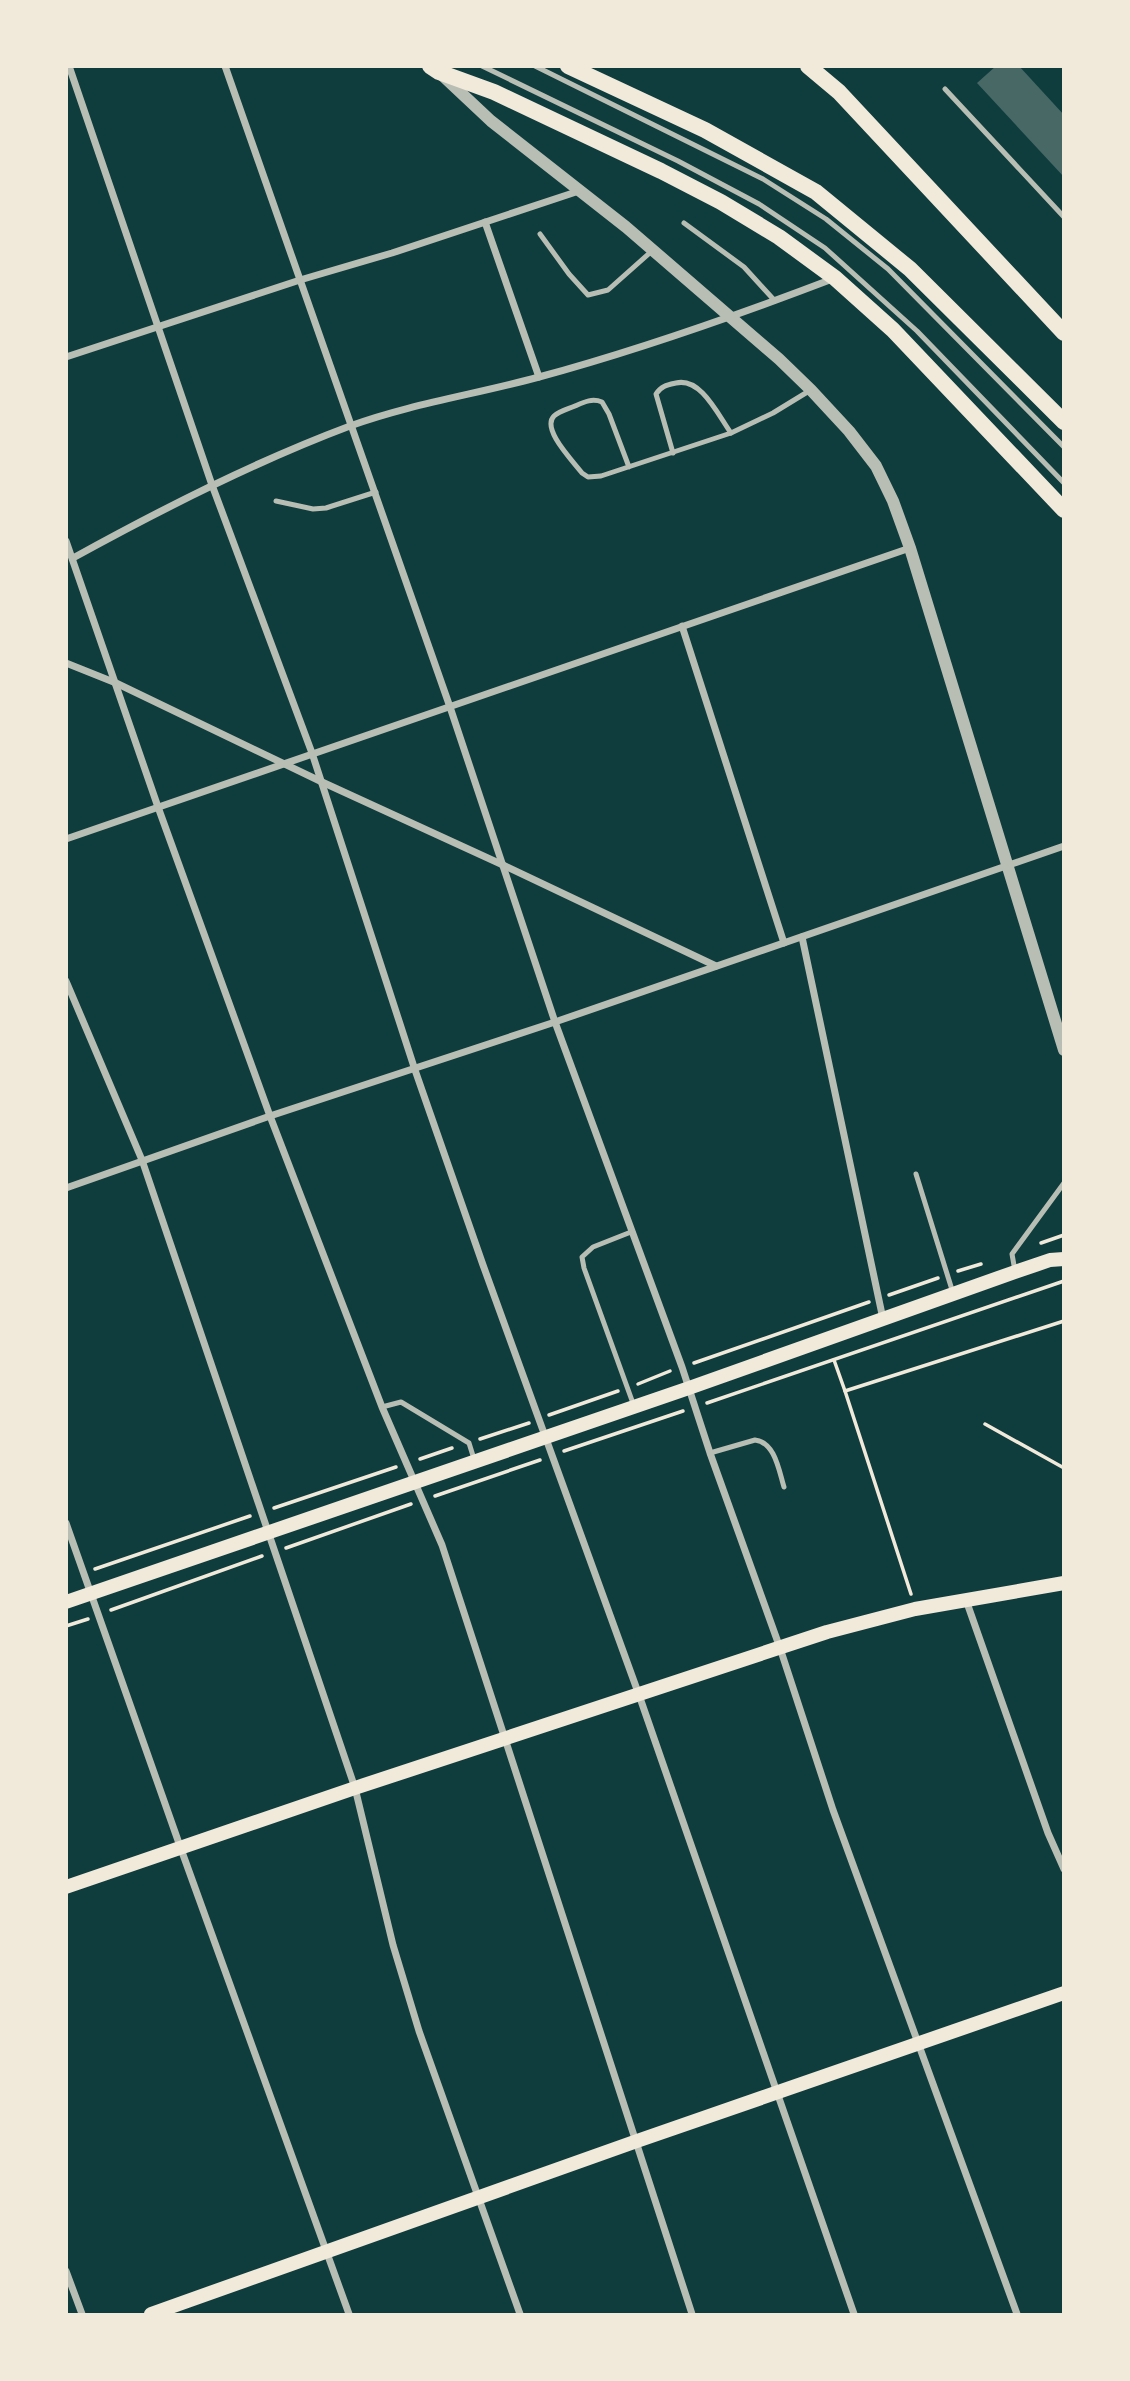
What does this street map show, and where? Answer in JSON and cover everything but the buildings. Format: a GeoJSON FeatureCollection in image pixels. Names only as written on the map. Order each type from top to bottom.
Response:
{"type":"FeatureCollection","features":[{"type":"Feature","properties":{"kind":"main road"},"geometry":{"type":"LineString","coordinates":[[568,66],[705,130],[816,192],[910,269],[1063,422]]}},
{"type":"Feature","properties":{"kind":"main road"},"geometry":{"type":"LineString","coordinates":[[808,66],[839,92],[1063,332]]}},
{"type":"Feature","properties":{"kind":"main road"},"geometry":{"type":"LineString","coordinates":[[435,69],[494,92],[721,202],[779,237],[835,278],[893,330],[1063,510]]}},
{"type":"Feature","properties":{"kind":"main road"},"geometry":{"type":"LineString","coordinates":[[66,1601],[689,1388],[953,1293],[1057,1260],[1063,1249]]}},
{"type":"Feature","properties":{"kind":"main road"},"geometry":{"type":"LineString","coordinates":[[66,1887],[355,1788],[838,1629],[915,1609],[1063,1583]]}},
{"type":"Feature","properties":{"kind":"main road"},"geometry":{"type":"LineString","coordinates":[[151,2315],[637,2141],[1063,1993]]}},
{"type":"Feature","properties":{"kind":"street"},"geometry":{"type":"LineString","coordinates":[[69,66],[212,485],[322,782],[415,1070],[639,1695],[854,2315]]}},
{"type":"Feature","properties":{"kind":"street"},"geometry":{"type":"LineString","coordinates":[[225,66],[450,706],[555,1022],[682,1367],[780,1648],[833,1810],[1017,2315]]}},
{"type":"Feature","properties":{"kind":"street"},"geometry":{"type":"LineString","coordinates":[[435,69],[491,121],[653,250],[811,390],[849,431],[876,466],[893,500],[910,548],[1063,1050]]}},
{"type":"Feature","properties":{"kind":"street"},"geometry":{"type":"LineString","coordinates":[[66,357],[579,191]]}},
{"type":"Feature","properties":{"kind":"street"},"geometry":{"type":"LineString","coordinates":[[485,222],[539,377]]}},
{"type":"Feature","properties":{"kind":"street"},"geometry":{"type":"LineString","coordinates":[[73,558],[148,516],[212,485],[284,452],[353,425],[539,377],[730,318],[835,278]]}},
{"type":"Feature","properties":{"kind":"street"},"geometry":{"type":"LineString","coordinates":[[66,541],[158,807],[270,1116],[382,1407],[446,1559],[692,2315]]}},
{"type":"Feature","properties":{"kind":"street"},"geometry":{"type":"LineString","coordinates":[[66,839],[910,548]]}},
{"type":"Feature","properties":{"kind":"street"},"geometry":{"type":"LineString","coordinates":[[682,626],[784,943]]}},
{"type":"Feature","properties":{"kind":"street"},"geometry":{"type":"LineString","coordinates":[[66,663],[116,683],[717,966]]}},
{"type":"Feature","properties":{"kind":"street"},"geometry":{"type":"LineString","coordinates":[[66,1188],[1063,846]]}},
{"type":"Feature","properties":{"kind":"street"},"geometry":{"type":"LineString","coordinates":[[802,937],[883,1319]]}},
{"type":"Feature","properties":{"kind":"street"},"geometry":{"type":"LineString","coordinates":[[66,981],[142,1160],[355,1788],[393,1945],[419,2031],[520,2315]]}},
{"type":"Feature","properties":{"kind":"street"},"geometry":{"type":"LineString","coordinates":[[66,1523],[349,2315]]}},
{"type":"Feature","properties":{"kind":"street"},"geometry":{"type":"LineString","coordinates":[[965,1600],[1063,1869]]}},
{"type":"Feature","properties":{"kind":"street"},"geometry":{"type":"LineString","coordinates":[[66,2272],[82,2315]]}},
{"type":"Feature","properties":{"kind":"lane"},"geometry":{"type":"LineString","coordinates":[[482,66],[678,161],[759,204],[825,248],[917,331],[1063,483]]}},
{"type":"Feature","properties":{"kind":"lane"},"geometry":{"type":"LineString","coordinates":[[535,66],[763,179],[826,219],[888,269],[1063,447]]}},
{"type":"Feature","properties":{"kind":"lane"},"geometry":{"type":"LineString","coordinates":[[944,89],[1063,217]]}},
{"type":"Feature","properties":{"kind":"lane"},"geometry":{"type":"LineString","coordinates":[[684,223],[744,267],[775,301]]}},
{"type":"Feature","properties":{"kind":"lane"},"geometry":{"type":"LineString","coordinates":[[540,234],[588,295],[608,290],[653,250]]}},
{"type":"Feature","properties":{"kind":"lane"},"geometry":{"type":"LineString","coordinates":[[673,453],[656,394],[667,385],[683,381],[694,384],[731,433]]}},
{"type":"Feature","properties":{"kind":"lane"},"geometry":{"type":"LineString","coordinates":[[629,467],[602,402],[589,400],[557,413],[552,418],[551,431],[582,473],[587,477],[601,476],[673,453],[731,433],[773,413],[811,390]]}},
{"type":"Feature","properties":{"kind":"lane"},"geometry":{"type":"LineString","coordinates":[[276,500],[313,509],[337,505],[376,492]]}},
{"type":"Feature","properties":{"kind":"lane"},"geometry":{"type":"LineString","coordinates":[[915,1174],[953,1293]]}},
{"type":"Feature","properties":{"kind":"lane"},"geometry":{"type":"LineString","coordinates":[[1015,1272],[1012,1254],[1063,1183]]}},
{"type":"Feature","properties":{"kind":"lane"},"geometry":{"type":"LineString","coordinates":[[631,1233],[593,1247],[582,1257],[634,1406]]}},
{"type":"Feature","properties":{"kind":"lane"},"geometry":{"type":"LineString","coordinates":[[382,1407],[401,1402],[469,1443],[475,1462]]}},
{"type":"Feature","properties":{"kind":"lane"},"geometry":{"type":"LineString","coordinates":[[710,1452],[755,1440],[761,1441],[771,1449],[784,1487]]}},
{"type":"Feature","properties":{"kind":"path"},"geometry":{"type":"LineString","coordinates":[[83,1573],[539,1419],[1063,1235]]}},
{"type":"Feature","properties":{"kind":"path"},"geometry":{"type":"LineString","coordinates":[[66,1626],[275,1551],[1063,1281]]}},
{"type":"Feature","properties":{"kind":"path"},"geometry":{"type":"LineString","coordinates":[[845,1391],[1063,1321]]}},
{"type":"Feature","properties":{"kind":"path"},"geometry":{"type":"LineString","coordinates":[[826,1339],[915,1609]]}},
{"type":"Feature","properties":{"kind":"path"},"geometry":{"type":"LineString","coordinates":[[985,1424],[1063,1468]]}}]}
